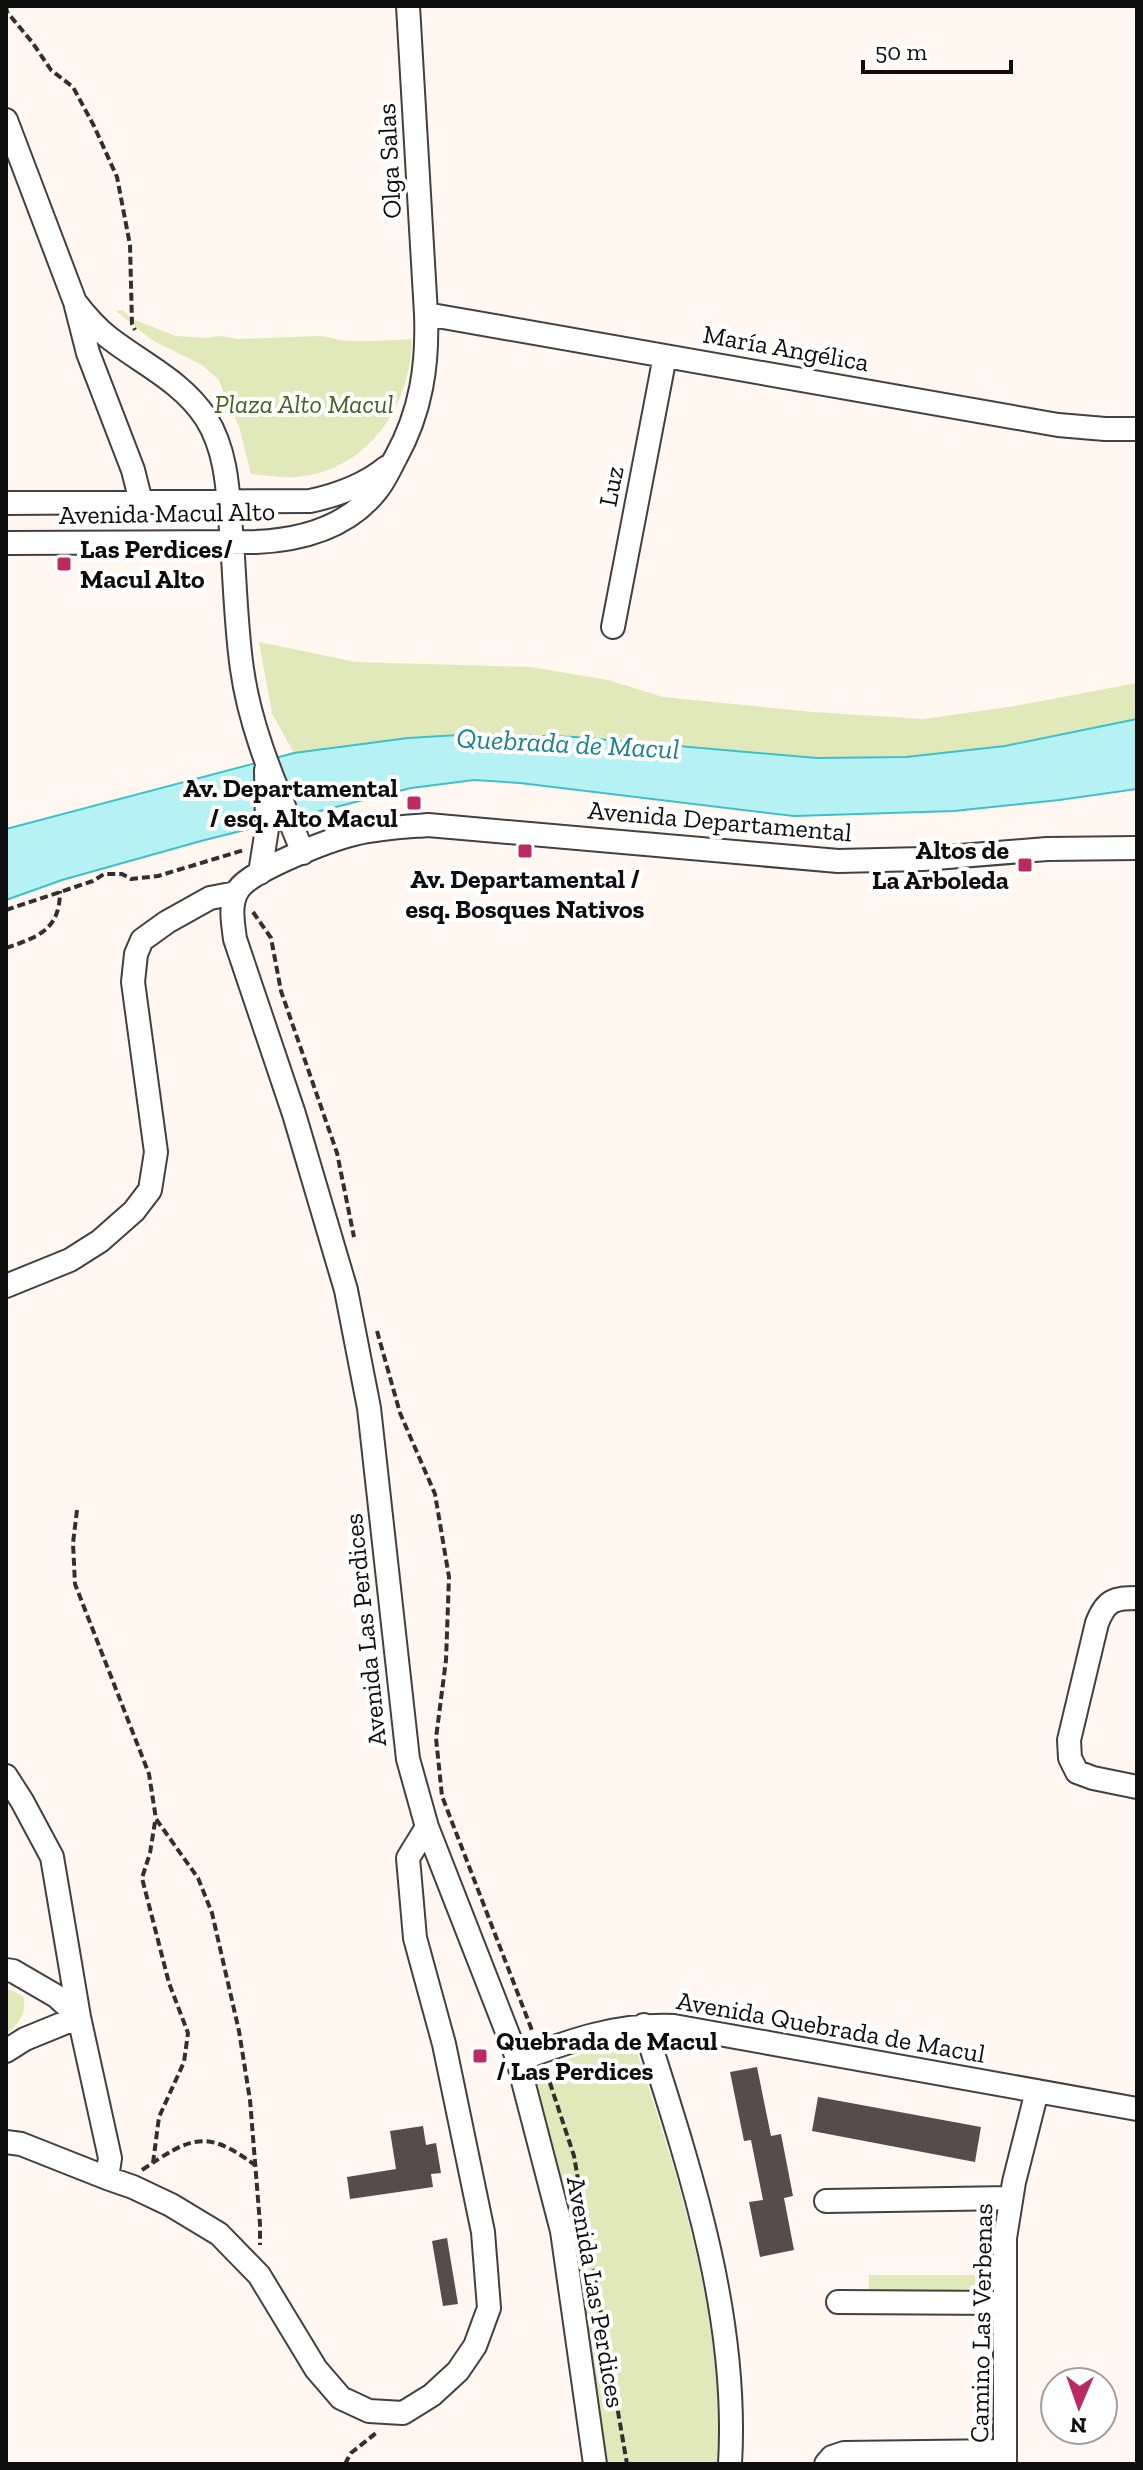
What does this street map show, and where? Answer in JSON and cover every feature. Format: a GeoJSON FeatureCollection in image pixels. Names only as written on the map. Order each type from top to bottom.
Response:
{"type":"FeatureCollection","features":[{"type":"Feature","properties":{"kind":"street","name":"Olga Salas"},"geometry":{"type":"LineString","coordinates":[[408,6],[426,314]]}},
{"type":"Feature","properties":{"kind":"street"},"geometry":{"type":"LineString","coordinates":[[6,120],[75,302],[88,353],[133,470],[141,502]]}},
{"type":"Feature","properties":{"kind":"street"},"geometry":{"type":"LineString","coordinates":[[6,1286],[70,1260],[100,1241],[134,1211],[150,1190],[156,1152],[133,982],[136,954],[142,940],[210,898],[303,853],[250,713],[242,668],[228,501],[219,448],[207,419],[189,397],[146,362],[108,338],[75,302]]}},
{"type":"Feature","properties":{"kind":"street","name":"María Angélica"},"geometry":{"type":"LineString","coordinates":[[426,314],[1058,425],[1137,429]]}},
{"type":"Feature","properties":{"kind":"street","name":"Avenida Macul Alto"},"geometry":{"type":"LineString","coordinates":[[6,543],[232,542],[293,539],[326,528],[367,501],[387,476],[413,423],[421,393],[427,339],[426,314]]}},
{"type":"Feature","properties":{"kind":"street","name":"Luz"},"geometry":{"type":"LineString","coordinates":[[613,627],[665,356]]}},
{"type":"Feature","properties":{"kind":"street","name":"Avenida Macul Alto"},"geometry":{"type":"LineString","coordinates":[[6,503],[289,502],[331,497],[364,483],[394,461]]}},
{"type":"Feature","properties":{"kind":"street","name":"Avenida Las Perdices"},"geometry":{"type":"LineString","coordinates":[[264,756],[266,836],[232,909],[235,939],[294,1114],[346,1290],[369,1408],[408,1759],[427,1827],[518,2060],[562,2231],[595,2464]]}},
{"type":"Feature","properties":{"kind":"street","name":"Avenida Departamental"},"geometry":{"type":"LineString","coordinates":[[303,853],[350,835],[428,825],[838,861],[923,859],[1047,849],[1137,848]]}},
{"type":"Feature","properties":{"kind":"street"},"geometry":{"type":"LineString","coordinates":[[1137,1598],[1116,1599],[1103,1608],[1069,1740],[1070,1758],[1077,1772],[1137,1787]]}},
{"type":"Feature","properties":{"kind":"street"},"geometry":{"type":"LineString","coordinates":[[6,1776],[14,1796],[52,1857],[79,2017],[110,2158],[107,2178]]}},
{"type":"Feature","properties":{"kind":"street"},"geometry":{"type":"LineString","coordinates":[[6,2142],[21,2144],[133,2187],[171,2205],[219,2234],[259,2275],[316,2369],[341,2398],[369,2411],[403,2413],[432,2395],[458,2371],[475,2346],[489,2308],[483,2232],[444,2044],[415,1938],[408,1858],[427,1827]]}},
{"type":"Feature","properties":{"kind":"street"},"geometry":{"type":"LineString","coordinates":[[6,1970],[56,1996],[79,2017]]}},
{"type":"Feature","properties":{"kind":"street"},"geometry":{"type":"LineString","coordinates":[[6,2051],[25,2039],[79,2017]]}},
{"type":"Feature","properties":{"kind":"street"},"geometry":{"type":"LineString","coordinates":[[644,2025],[694,2188],[714,2276],[729,2387],[730,2464]]}},
{"type":"Feature","properties":{"kind":"street","name":"Avenida Quebrada de Macul"},"geometry":{"type":"LineString","coordinates":[[518,2060],[612,2029],[644,2025],[674,2026],[1137,2109]]}},
{"type":"Feature","properties":{"kind":"street","name":"Camino Las Verbenas"},"geometry":{"type":"LineString","coordinates":[[1005,2458],[1005,2238],[1010,2198],[1037,2091]]}},
{"type":"Feature","properties":{"kind":"street"},"geometry":{"type":"LineString","coordinates":[[826,2201],[1010,2198]]}},
{"type":"Feature","properties":{"kind":"street"},"geometry":{"type":"LineString","coordinates":[[838,2302],[1005,2303]]}},
{"type":"Feature","properties":{"kind":"street"},"geometry":{"type":"LineString","coordinates":[[826,2464],[832,2457],[844,2453],[1005,2458]]}},
{"type":"Feature","properties":{"kind":"path"},"geometry":{"type":"LineString","coordinates":[[6,6],[7,12],[51,70],[73,87],[117,177],[130,245],[132,324],[144,345],[146,362]]}},
{"type":"Feature","properties":{"kind":"path"},"geometry":{"type":"LineString","coordinates":[[6,910],[93,881],[104,874],[122,874],[131,879],[158,876],[266,836]]}},
{"type":"Feature","properties":{"kind":"path"},"geometry":{"type":"LineString","coordinates":[[247,882],[249,906],[271,938],[281,991],[337,1153],[355,1241]]}},
{"type":"Feature","properties":{"kind":"path"},"geometry":{"type":"LineString","coordinates":[[6,948],[41,936],[60,908],[60,891]]}},
{"type":"Feature","properties":{"kind":"path"},"geometry":{"type":"LineString","coordinates":[[376,1328],[400,1413],[435,1494],[449,1577],[446,1660],[436,1738],[442,1796],[540,2052],[574,2156],[627,2464]]}},
{"type":"Feature","properties":{"kind":"path"},"geometry":{"type":"LineString","coordinates":[[77,1510],[73,1543],[75,1584],[145,1762],[156,1819],[142,1878],[169,1983],[188,2033],[184,2062],[159,2117],[153,2163]]}},
{"type":"Feature","properties":{"kind":"path"},"geometry":{"type":"LineString","coordinates":[[156,1819],[198,1878],[212,1913],[239,2031],[256,2166],[260,2224],[259,2275]]}},
{"type":"Feature","properties":{"kind":"path"},"geometry":{"type":"LineString","coordinates":[[133,2187],[142,2170],[189,2141],[215,2141],[240,2153],[256,2166]]}},
{"type":"Feature","properties":{"kind":"path"},"geometry":{"type":"LineString","coordinates":[[345,2464],[351,2453],[403,2413]]}},
{"type":"Feature","properties":{"kind":"green space","name":"Plaza Alto Macul"},"geometry":{"type":"Polygon","coordinates":[[[123,310],[132,319],[176,336],[238,339],[321,336],[346,341],[412,339],[410,364],[393,411],[380,432],[343,463],[320,473],[294,477],[251,474],[239,426],[219,380],[202,365],[152,340],[116,311],[123,310]]]}},
{"type":"Feature","properties":{"kind":"green space"},"geometry":{"type":"Polygon","coordinates":[[[259,642],[356,662],[531,667],[608,680],[663,697],[923,719],[1015,706],[1137,683],[1137,719],[1005,746],[906,757],[817,758],[575,737],[476,734],[408,738],[294,753],[272,713],[259,642]]]}},
{"type":"Feature","properties":{"kind":"green space"},"geometry":{"type":"Polygon","coordinates":[[[6,1988],[23,1996],[24,2008],[21,2018],[6,2035],[6,1988]]]}},
{"type":"Feature","properties":{"kind":"green space"},"geometry":{"type":"Polygon","coordinates":[[[635,2046],[683,2199],[707,2304],[718,2410],[717,2464],[604,2464],[571,2221],[532,2071],[595,2050],[635,2046]]]}},
{"type":"Feature","properties":{"kind":"green space"},"geometry":{"type":"Polygon","coordinates":[[[869,2275],[994,2275],[994,2288],[987,2293],[869,2294],[869,2275]]]}},
{"type":"Feature","properties":{"kind":"water","name":"Quebrada de Macul"},"geometry":{"type":"Polygon","coordinates":[[[1137,719],[1137,789],[954,811],[794,816],[474,780],[411,788],[201,841],[62,880],[6,900],[6,829],[294,753],[408,738],[476,734],[575,737],[817,758],[906,757],[1005,746],[1137,719]]]}},
{"type":"Feature","properties":{"kind":"building"},"geometry":{"type":"Polygon","coordinates":[[[757,2067],[771,2136],[781,2134],[793,2196],[784,2198],[794,2250],[760,2257],[749,2202],[763,2200],[751,2140],[744,2141],[730,2072],[757,2067]]]}},
{"type":"Feature","properties":{"kind":"building"},"geometry":{"type":"Polygon","coordinates":[[[818,2097],[981,2127],[975,2162],[812,2131],[818,2097]]]}},
{"type":"Feature","properties":{"kind":"building"},"geometry":{"type":"Polygon","coordinates":[[[423,2126],[426,2145],[436,2143],[441,2173],[431,2174],[433,2187],[350,2199],[347,2177],[396,2169],[390,2131],[423,2126]]]}},
{"type":"Feature","properties":{"kind":"building"},"geometry":{"type":"Polygon","coordinates":[[[447,2238],[458,2304],[443,2306],[432,2241],[447,2238]]]}},
{"type":"Feature","properties":{"kind":"place","name":"Las Perdices/ Macul Alto"},"geometry":{"type":"Point","coordinates":[64,564]}},
{"type":"Feature","properties":{"kind":"place","name":"Av. Departamental / esq. Alto Macul"},"geometry":{"type":"Point","coordinates":[414,803]}},
{"type":"Feature","properties":{"kind":"place","name":"Av. Departamental / esq. Bosques Nativos"},"geometry":{"type":"Point","coordinates":[525,851]}},
{"type":"Feature","properties":{"kind":"place","name":"Altos de La Arboleda"},"geometry":{"type":"Point","coordinates":[1025,865]}},
{"type":"Feature","properties":{"kind":"place","name":"Quebrada de Macul / Las Perdices"},"geometry":{"type":"Point","coordinates":[480,2056]}}]}
